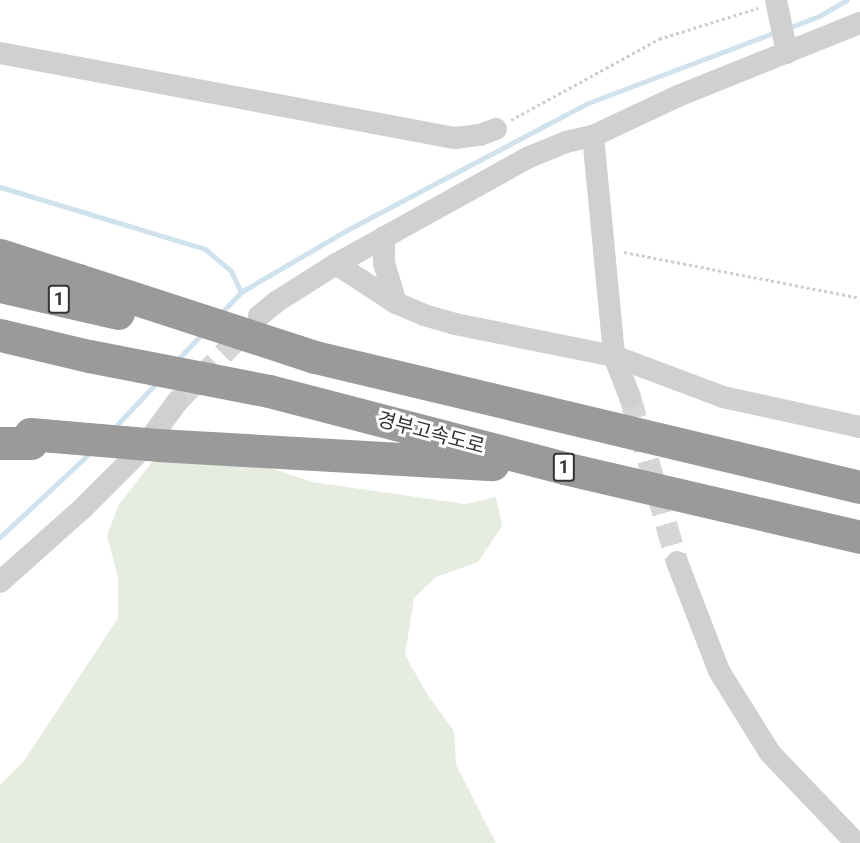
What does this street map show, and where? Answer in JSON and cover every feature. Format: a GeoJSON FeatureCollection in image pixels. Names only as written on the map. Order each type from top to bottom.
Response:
{"type":"FeatureCollection","features":[{"type":"Feature","properties":{"kind":"highway"},"geometry":{"type":"LineString","coordinates":[[0,255],[315,357]]}},
{"type":"Feature","properties":{"kind":"highway","name":"1"},"geometry":{"type":"LineString","coordinates":[[0,286],[315,357],[860,487]]}},
{"type":"Feature","properties":{"kind":"highway","name":"경부고속도로"},"geometry":{"type":"LineString","coordinates":[[0,335],[89,357],[269,391],[564,468],[860,537]]}},
{"type":"Feature","properties":{"kind":"highway"},"geometry":{"type":"LineString","coordinates":[[15,437],[564,468]]}},
{"type":"Feature","properties":{"kind":"street"},"geometry":{"type":"LineString","coordinates":[[776,1],[787,53]]}},
{"type":"Feature","properties":{"kind":"street"},"geometry":{"type":"LineString","coordinates":[[259,316],[276,302],[336,264],[527,158],[566,142],[593,136],[678,96],[860,23]]}},
{"type":"Feature","properties":{"kind":"street"},"geometry":{"type":"LineString","coordinates":[[0,53],[455,138],[480,135],[496,129]]}},
{"type":"Feature","properties":{"kind":"street"},"geometry":{"type":"LineString","coordinates":[[593,136],[614,356],[630,397]]}},
{"type":"Feature","properties":{"kind":"street"},"geometry":{"type":"LineString","coordinates":[[384,237],[384,262],[396,303]]}},
{"type":"Feature","properties":{"kind":"street"},"geometry":{"type":"LineString","coordinates":[[336,264],[396,303],[455,324],[614,356],[723,397],[860,427]]}},
{"type":"Feature","properties":{"kind":"street"},"geometry":{"type":"LineString","coordinates":[[0,582],[83,508],[144,447],[177,402]]}},
{"type":"Feature","properties":{"kind":"street"},"geometry":{"type":"LineString","coordinates":[[677,562],[718,671],[770,753],[856,843]]}},
{"type":"Feature","properties":{"kind":"path"},"geometry":{"type":"LineString","coordinates":[[496,129],[659,39],[776,1]]}},
{"type":"Feature","properties":{"kind":"path"},"geometry":{"type":"LineString","coordinates":[[602,245],[638,256],[860,298]]}},
{"type":"Feature","properties":{"kind":"shaded area"},"geometry":{"type":"Polygon","coordinates":[[[173,435],[312,482],[465,504],[496,497],[502,526],[478,562],[436,577],[414,598],[405,655],[427,694],[454,731],[456,765],[496,843],[0,843],[0,785],[24,761],[118,618],[118,577],[107,536],[118,506],[173,435]]]}},
{"type":"Feature","properties":{"kind":"waterway"},"geometry":{"type":"LineString","coordinates":[[788,28],[819,16],[847,0]]}},
{"type":"Feature","properties":{"kind":"waterway"},"geometry":{"type":"LineString","coordinates":[[220,314],[241,292],[347,230],[588,103],[776,32]]}},
{"type":"Feature","properties":{"kind":"waterway"},"geometry":{"type":"LineString","coordinates":[[0,187],[205,249],[231,271],[241,292]]}},
{"type":"Feature","properties":{"kind":"waterway"},"geometry":{"type":"LineString","coordinates":[[175,362],[204,332]]}},
{"type":"Feature","properties":{"kind":"waterway"},"geometry":{"type":"LineString","coordinates":[[114,428],[159,380]]}},
{"type":"Feature","properties":{"kind":"waterway"},"geometry":{"type":"LineString","coordinates":[[0,537],[93,450]]}},
{"type":"Feature","properties":{"kind":"tunnel"},"geometry":{"type":"LineString","coordinates":[[177,402],[251,325]]}},
{"type":"Feature","properties":{"kind":"tunnel"},"geometry":{"type":"LineString","coordinates":[[630,397],[677,562]]}}]}
